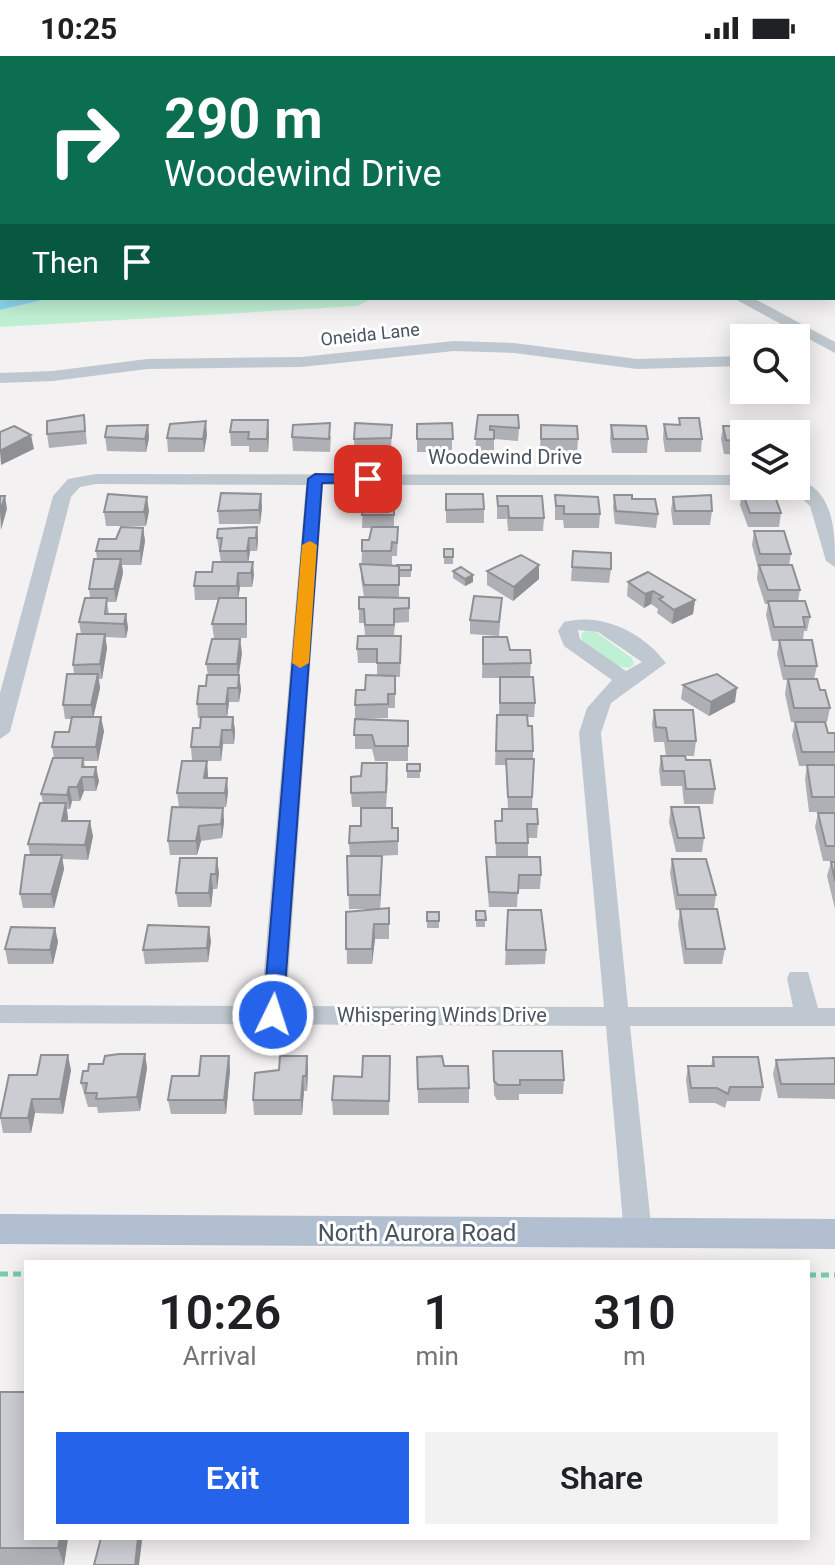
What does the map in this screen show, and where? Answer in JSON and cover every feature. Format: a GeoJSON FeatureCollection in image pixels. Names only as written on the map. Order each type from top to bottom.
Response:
{"type":"FeatureCollection","features":[{"type":"Feature","properties":{"kind":"main road","name":"North Aurora Road"},"geometry":{"type":"LineString","coordinates":[[0,1229],[835,1234]]}},
{"type":"Feature","properties":{"kind":"street"},"geometry":{"type":"LineString","coordinates":[[745,300],[835,348]]}},
{"type":"Feature","properties":{"kind":"street"},"geometry":{"type":"LineString","coordinates":[[810,342],[817,339]]}},
{"type":"Feature","properties":{"kind":"street","name":"Oneida Lane"},"geometry":{"type":"LineString","coordinates":[[0,378],[53,376],[147,364],[301,362],[468,346],[530,349],[628,364],[730,361]]}},
{"type":"Feature","properties":{"kind":"street","name":"Woodewind Drive"},"geometry":{"type":"LineString","coordinates":[[0,732],[62,496],[74,483],[96,479],[730,480]]}},
{"type":"Feature","properties":{"kind":"street"},"geometry":{"type":"LineString","coordinates":[[273,1015],[315,479]]}},
{"type":"Feature","properties":{"kind":"street"},"geometry":{"type":"LineString","coordinates":[[810,491],[818,501],[835,561]]}},
{"type":"Feature","properties":{"kind":"street"},"geometry":{"type":"LineString","coordinates":[[626,680],[608,692],[594,710],[590,733],[638,1234]]}},
{"type":"Feature","properties":{"kind":"street"},"geometry":{"type":"LineString","coordinates":[[799,978],[808,1018]]}},
{"type":"Feature","properties":{"kind":"street","name":"Whispering Winds Drive"},"geometry":{"type":"LineString","coordinates":[[0,1014],[835,1017]]}},
{"type":"Feature","properties":{"kind":"path"},"geometry":{"type":"LineString","coordinates":[[0,1274],[24,1274]]}},
{"type":"Feature","properties":{"kind":"path"},"geometry":{"type":"LineString","coordinates":[[810,1275],[835,1275]]}},
{"type":"Feature","properties":{"kind":"green space"},"geometry":{"type":"Polygon","coordinates":[[[42,300],[369,300],[357,306],[0,327],[0,310],[42,300]]]}},
{"type":"Feature","properties":{"kind":"green space"},"geometry":{"type":"Polygon","coordinates":[[[585,631],[596,632],[632,658],[634,665],[628,668],[618,666],[582,640],[581,634],[585,631]]]}},
{"type":"Feature","properties":{"kind":"water"},"geometry":{"type":"Polygon","coordinates":[[[0,300],[42,300],[0,310],[0,300]]]}},
{"type":"Feature","properties":{"kind":"building"},"geometry":{"type":"Polygon","coordinates":[[[84,415],[85,431],[47,434],[47,421],[84,415]]]}},
{"type":"Feature","properties":{"kind":"building"},"geometry":{"type":"Polygon","coordinates":[[[478,415],[518,415],[519,428],[490,426],[490,430],[494,430],[494,439],[475,439],[478,415]]]}},
{"type":"Feature","properties":{"kind":"building"},"geometry":{"type":"Polygon","coordinates":[[[679,418],[699,418],[702,439],[667,439],[664,424],[680,425],[679,418]]]}},
{"type":"Feature","properties":{"kind":"building"},"geometry":{"type":"Polygon","coordinates":[[[232,420],[268,420],[267,439],[248,439],[249,432],[230,432],[232,420]]]}},
{"type":"Feature","properties":{"kind":"building"},"geometry":{"type":"Polygon","coordinates":[[[206,421],[203,439],[167,438],[170,424],[206,421]]]}},
{"type":"Feature","properties":{"kind":"building"},"geometry":{"type":"Polygon","coordinates":[[[330,423],[329,439],[292,437],[293,425],[330,423]]]}},
{"type":"Feature","properties":{"kind":"building"},"geometry":{"type":"Polygon","coordinates":[[[355,423],[392,425],[391,438],[354,439],[355,423]]]}},
{"type":"Feature","properties":{"kind":"building"},"geometry":{"type":"Polygon","coordinates":[[[452,423],[453,439],[417,439],[417,424],[452,423]]]}},
{"type":"Feature","properties":{"kind":"building"},"geometry":{"type":"Polygon","coordinates":[[[148,425],[145,439],[105,437],[107,426],[148,425]]]}},
{"type":"Feature","properties":{"kind":"building"},"geometry":{"type":"Polygon","coordinates":[[[541,425],[577,426],[578,439],[541,439],[541,425]]]}},
{"type":"Feature","properties":{"kind":"building"},"geometry":{"type":"Polygon","coordinates":[[[611,425],[646,426],[648,439],[613,439],[611,425]]]}},
{"type":"Feature","properties":{"kind":"building"},"geometry":{"type":"Polygon","coordinates":[[[14,426],[31,435],[0,451],[0,432],[14,426]]]}},
{"type":"Feature","properties":{"kind":"building"},"geometry":{"type":"Polygon","coordinates":[[[723,426],[730,426],[730,440],[726,440],[723,426]]]}},
{"type":"Feature","properties":{"kind":"building"},"geometry":{"type":"Polygon","coordinates":[[[221,493],[261,494],[259,510],[218,511],[221,493]]]}},
{"type":"Feature","properties":{"kind":"building"},"geometry":{"type":"Polygon","coordinates":[[[108,494],[147,497],[144,512],[104,512],[108,494]]]}},
{"type":"Feature","properties":{"kind":"building"},"geometry":{"type":"Polygon","coordinates":[[[371,494],[394,494],[394,515],[362,515],[363,504],[371,504],[371,494]]]}},
{"type":"Feature","properties":{"kind":"building"},"geometry":{"type":"Polygon","coordinates":[[[446,494],[483,494],[484,509],[446,510],[446,494]]]}},
{"type":"Feature","properties":{"kind":"building"},"geometry":{"type":"Polygon","coordinates":[[[555,495],[598,497],[600,514],[564,514],[564,506],[556,506],[555,495]]]}},
{"type":"Feature","properties":{"kind":"building"},"geometry":{"type":"Polygon","coordinates":[[[614,495],[655,499],[658,514],[616,511],[614,495]]]}},
{"type":"Feature","properties":{"kind":"building"},"geometry":{"type":"Polygon","coordinates":[[[711,495],[712,511],[675,511],[673,497],[711,495]]]}},
{"type":"Feature","properties":{"kind":"building"},"geometry":{"type":"Polygon","coordinates":[[[497,496],[542,496],[544,518],[509,518],[508,506],[498,506],[497,496]]]}},
{"type":"Feature","properties":{"kind":"building"},"geometry":{"type":"Polygon","coordinates":[[[745,500],[776,500],[781,513],[750,513],[745,500]]]}},
{"type":"Feature","properties":{"kind":"building"},"geometry":{"type":"Polygon","coordinates":[[[121,527],[143,528],[140,551],[96,551],[99,539],[116,539],[121,527]]]}},
{"type":"Feature","properties":{"kind":"building"},"geometry":{"type":"Polygon","coordinates":[[[257,527],[256,538],[249,538],[247,551],[220,551],[222,538],[217,538],[218,529],[257,527]]]}},
{"type":"Feature","properties":{"kind":"building"},"geometry":{"type":"Polygon","coordinates":[[[372,527],[398,527],[397,543],[392,542],[391,551],[362,551],[362,540],[369,540],[372,527]]]}},
{"type":"Feature","properties":{"kind":"building"},"geometry":{"type":"Polygon","coordinates":[[[754,531],[784,531],[791,554],[760,554],[754,531]]]}},
{"type":"Feature","properties":{"kind":"building"},"geometry":{"type":"Polygon","coordinates":[[[444,549],[453,549],[453,557],[444,557],[444,549]]]}},
{"type":"Feature","properties":{"kind":"building"},"geometry":{"type":"Polygon","coordinates":[[[573,551],[611,553],[611,569],[572,567],[573,551]]]}},
{"type":"Feature","properties":{"kind":"building"},"geometry":{"type":"Polygon","coordinates":[[[521,555],[539,565],[514,587],[487,571],[521,555]]]}},
{"type":"Feature","properties":{"kind":"building"},"geometry":{"type":"Polygon","coordinates":[[[94,559],[121,559],[114,589],[89,589],[94,559]]]}},
{"type":"Feature","properties":{"kind":"building"},"geometry":{"type":"Polygon","coordinates":[[[213,562],[253,562],[251,573],[238,573],[237,586],[194,586],[196,572],[212,572],[213,562]]]}},
{"type":"Feature","properties":{"kind":"building"},"geometry":{"type":"Polygon","coordinates":[[[360,564],[399,566],[399,585],[364,585],[360,564]]]}},
{"type":"Feature","properties":{"kind":"building"},"geometry":{"type":"Polygon","coordinates":[[[397,565],[411,565],[411,570],[399,570],[397,565]]]}},
{"type":"Feature","properties":{"kind":"building"},"geometry":{"type":"Polygon","coordinates":[[[759,565],[792,565],[800,590],[768,590],[759,565]]]}},
{"type":"Feature","properties":{"kind":"building"},"geometry":{"type":"Polygon","coordinates":[[[461,567],[473,575],[465,579],[453,571],[461,567]]]}},
{"type":"Feature","properties":{"kind":"building"},"geometry":{"type":"Polygon","coordinates":[[[648,572],[695,600],[674,610],[659,599],[663,597],[653,591],[645,594],[628,582],[648,572]]]}},
{"type":"Feature","properties":{"kind":"building"},"geometry":{"type":"Polygon","coordinates":[[[474,596],[502,598],[499,622],[470,620],[474,596]]]}},
{"type":"Feature","properties":{"kind":"building"},"geometry":{"type":"Polygon","coordinates":[[[359,597],[409,598],[409,608],[394,609],[394,625],[365,625],[364,609],[359,609],[359,597]]]}},
{"type":"Feature","properties":{"kind":"building"},"geometry":{"type":"Polygon","coordinates":[[[85,598],[107,598],[105,614],[126,614],[124,624],[79,622],[85,598]]]}},
{"type":"Feature","properties":{"kind":"building"},"geometry":{"type":"Polygon","coordinates":[[[219,598],[246,598],[246,624],[212,624],[219,598]]]}},
{"type":"Feature","properties":{"kind":"building"},"geometry":{"type":"Polygon","coordinates":[[[768,601],[805,601],[810,617],[803,617],[805,627],[774,627],[768,601]]]}},
{"type":"Feature","properties":{"kind":"building"},"geometry":{"type":"Polygon","coordinates":[[[77,634],[105,634],[100,664],[73,665],[77,634]]]}},
{"type":"Feature","properties":{"kind":"building"},"geometry":{"type":"Polygon","coordinates":[[[358,636],[401,636],[400,663],[377,663],[377,649],[357,649],[358,636]]]}},
{"type":"Feature","properties":{"kind":"building"},"geometry":{"type":"Polygon","coordinates":[[[483,637],[507,637],[510,650],[530,650],[531,663],[483,664],[483,637]]]}},
{"type":"Feature","properties":{"kind":"building"},"geometry":{"type":"Polygon","coordinates":[[[212,639],[240,639],[237,664],[206,664],[212,639]]]}},
{"type":"Feature","properties":{"kind":"building"},"geometry":{"type":"Polygon","coordinates":[[[779,640],[812,640],[817,666],[785,666],[779,640]]]}},
{"type":"Feature","properties":{"kind":"building"},"geometry":{"type":"Polygon","coordinates":[[[67,674],[98,674],[91,705],[63,705],[67,674]]]}},
{"type":"Feature","properties":{"kind":"building"},"geometry":{"type":"Polygon","coordinates":[[[717,674],[737,688],[711,702],[683,685],[717,674]]]}},
{"type":"Feature","properties":{"kind":"building"},"geometry":{"type":"Polygon","coordinates":[[[207,675],[239,675],[238,688],[228,688],[226,704],[197,704],[199,686],[206,686],[207,675]]]}},
{"type":"Feature","properties":{"kind":"building"},"geometry":{"type":"Polygon","coordinates":[[[366,675],[395,676],[395,694],[388,694],[388,704],[355,705],[356,690],[365,690],[366,675]]]}},
{"type":"Feature","properties":{"kind":"building"},"geometry":{"type":"Polygon","coordinates":[[[500,677],[533,677],[535,703],[500,703],[500,677]]]}},
{"type":"Feature","properties":{"kind":"building"},"geometry":{"type":"Polygon","coordinates":[[[788,679],[817,679],[820,690],[825,690],[830,708],[794,708],[788,679]]]}},
{"type":"Feature","properties":{"kind":"building"},"geometry":{"type":"Polygon","coordinates":[[[654,710],[693,710],[696,741],[668,741],[666,728],[656,727],[654,710]]]}},
{"type":"Feature","properties":{"kind":"building"},"geometry":{"type":"Polygon","coordinates":[[[497,715],[527,715],[528,726],[532,726],[533,751],[496,751],[497,715]]]}},
{"type":"Feature","properties":{"kind":"building"},"geometry":{"type":"Polygon","coordinates":[[[72,717],[101,717],[96,747],[52,747],[55,732],[69,732],[72,717]]]}},
{"type":"Feature","properties":{"kind":"building"},"geometry":{"type":"Polygon","coordinates":[[[201,717],[233,717],[232,730],[222,730],[220,747],[191,747],[193,728],[200,728],[201,717]]]}},
{"type":"Feature","properties":{"kind":"building"},"geometry":{"type":"Polygon","coordinates":[[[355,719],[408,721],[408,746],[375,746],[372,735],[354,735],[355,719]]]}},
{"type":"Feature","properties":{"kind":"building"},"geometry":{"type":"Polygon","coordinates":[[[795,722],[825,722],[828,733],[835,733],[835,752],[802,752],[795,722]]]}},
{"type":"Feature","properties":{"kind":"building"},"geometry":{"type":"Polygon","coordinates":[[[661,756],[710,760],[715,789],[686,789],[684,771],[663,771],[661,756]]]}},
{"type":"Feature","properties":{"kind":"building"},"geometry":{"type":"Polygon","coordinates":[[[53,758],[83,758],[82,767],[96,767],[94,777],[82,777],[77,787],[69,787],[67,795],[41,794],[53,758]]]}},
{"type":"Feature","properties":{"kind":"building"},"geometry":{"type":"Polygon","coordinates":[[[506,759],[534,759],[532,797],[508,797],[506,759]]]}},
{"type":"Feature","properties":{"kind":"building"},"geometry":{"type":"Polygon","coordinates":[[[182,761],[207,761],[204,778],[227,778],[225,793],[177,793],[182,761]]]}},
{"type":"Feature","properties":{"kind":"building"},"geometry":{"type":"Polygon","coordinates":[[[362,763],[387,763],[386,792],[351,793],[351,777],[361,776],[362,763]]]}},
{"type":"Feature","properties":{"kind":"building"},"geometry":{"type":"Polygon","coordinates":[[[407,764],[420,764],[420,771],[407,771],[407,764]]]}},
{"type":"Feature","properties":{"kind":"building"},"geometry":{"type":"Polygon","coordinates":[[[807,765],[835,765],[835,797],[812,797],[807,765]]]}},
{"type":"Feature","properties":{"kind":"building"},"geometry":{"type":"Polygon","coordinates":[[[40,803],[66,803],[62,821],[90,821],[85,845],[28,844],[40,803]]]}},
{"type":"Feature","properties":{"kind":"building"},"geometry":{"type":"Polygon","coordinates":[[[172,807],[223,808],[221,824],[199,826],[196,841],[168,841],[172,807]]]}},
{"type":"Feature","properties":{"kind":"building"},"geometry":{"type":"Polygon","coordinates":[[[671,807],[699,807],[704,838],[678,838],[671,807]]]}},
{"type":"Feature","properties":{"kind":"building"},"geometry":{"type":"Polygon","coordinates":[[[361,808],[392,808],[392,828],[398,828],[398,841],[349,843],[350,826],[361,826],[361,808]]]}},
{"type":"Feature","properties":{"kind":"building"},"geometry":{"type":"Polygon","coordinates":[[[502,809],[537,809],[538,824],[527,824],[528,843],[496,843],[495,821],[502,821],[502,809]]]}},
{"type":"Feature","properties":{"kind":"building"},"geometry":{"type":"Polygon","coordinates":[[[818,813],[835,813],[835,846],[826,846],[818,813]]]}},
{"type":"Feature","properties":{"kind":"building"},"geometry":{"type":"Polygon","coordinates":[[[25,855],[62,855],[51,894],[20,894],[25,855]]]}},
{"type":"Feature","properties":{"kind":"building"},"geometry":{"type":"Polygon","coordinates":[[[347,856],[382,856],[380,895],[348,895],[347,856]]]}},
{"type":"Feature","properties":{"kind":"building"},"geometry":{"type":"Polygon","coordinates":[[[486,857],[540,857],[541,875],[519,875],[518,893],[489,892],[486,857]]]}},
{"type":"Feature","properties":{"kind":"building"},"geometry":{"type":"Polygon","coordinates":[[[180,858],[217,858],[216,874],[211,874],[209,893],[176,893],[180,858]]]}},
{"type":"Feature","properties":{"kind":"building"},"geometry":{"type":"Polygon","coordinates":[[[672,859],[706,859],[716,895],[678,895],[672,859]]]}},
{"type":"Feature","properties":{"kind":"building"},"geometry":{"type":"Polygon","coordinates":[[[389,908],[389,924],[374,924],[372,949],[346,949],[346,912],[389,908]]]}},
{"type":"Feature","properties":{"kind":"building"},"geometry":{"type":"Polygon","coordinates":[[[680,909],[717,909],[725,949],[686,949],[680,909]]]}},
{"type":"Feature","properties":{"kind":"building"},"geometry":{"type":"Polygon","coordinates":[[[508,910],[541,910],[546,950],[506,950],[508,910]]]}},
{"type":"Feature","properties":{"kind":"building"},"geometry":{"type":"Polygon","coordinates":[[[476,911],[485,911],[486,920],[476,920],[476,911]]]}},
{"type":"Feature","properties":{"kind":"building"},"geometry":{"type":"Polygon","coordinates":[[[427,912],[439,912],[439,921],[427,921],[427,912]]]}},
{"type":"Feature","properties":{"kind":"building"},"geometry":{"type":"Polygon","coordinates":[[[148,925],[209,927],[207,948],[143,950],[148,925]]]}},
{"type":"Feature","properties":{"kind":"building"},"geometry":{"type":"Polygon","coordinates":[[[11,927],[55,928],[50,950],[5,949],[11,927]]]}},
{"type":"Feature","properties":{"kind":"building"},"geometry":{"type":"Polygon","coordinates":[[[493,1051],[562,1051],[564,1080],[520,1080],[520,1085],[498,1085],[494,1081],[493,1051]]]}},
{"type":"Feature","properties":{"kind":"building"},"geometry":{"type":"Polygon","coordinates":[[[145,1054],[137,1097],[96,1099],[97,1093],[85,1093],[87,1083],[81,1083],[83,1071],[88,1071],[89,1064],[103,1064],[105,1056],[145,1054]]]}},
{"type":"Feature","properties":{"kind":"building"},"geometry":{"type":"Polygon","coordinates":[[[41,1055],[68,1055],[60,1099],[32,1099],[28,1118],[0,1118],[9,1075],[37,1075],[41,1055]]]}},
{"type":"Feature","properties":{"kind":"building"},"geometry":{"type":"Polygon","coordinates":[[[201,1056],[229,1056],[224,1100],[168,1100],[172,1076],[199,1076],[201,1056]]]}},
{"type":"Feature","properties":{"kind":"building"},"geometry":{"type":"Polygon","coordinates":[[[280,1056],[307,1056],[301,1100],[253,1100],[255,1073],[279,1070],[280,1056]]]}},
{"type":"Feature","properties":{"kind":"building"},"geometry":{"type":"Polygon","coordinates":[[[363,1056],[390,1056],[389,1101],[332,1100],[334,1076],[362,1077],[363,1056]]]}},
{"type":"Feature","properties":{"kind":"building"},"geometry":{"type":"Polygon","coordinates":[[[442,1056],[444,1066],[468,1066],[469,1088],[418,1089],[417,1057],[442,1056]]]}},
{"type":"Feature","properties":{"kind":"building"},"geometry":{"type":"Polygon","coordinates":[[[713,1057],[758,1057],[763,1087],[730,1087],[728,1094],[717,1088],[691,1088],[688,1066],[714,1066],[713,1057]]]}},
{"type":"Feature","properties":{"kind":"building"},"geometry":{"type":"Polygon","coordinates":[[[835,1058],[835,1084],[781,1084],[776,1060],[835,1058]]]}},
{"type":"Feature","properties":{"kind":"building"},"geometry":{"type":"Polygon","coordinates":[[[0,1392],[24,1392],[24,1540],[60,1540],[58,1548],[0,1548],[0,1392]]]}},
{"type":"Feature","properties":{"kind":"building"},"geometry":{"type":"Polygon","coordinates":[[[100,1540],[138,1540],[135,1565],[94,1565],[100,1540]]]}},
{"type":"Feature","properties":{"kind":"slow traffic"},"geometry":{"type":"LineString","coordinates":[[300,663],[310,545]]}},
{"type":"Feature","properties":{"kind":"route"},"geometry":{"type":"LineString","coordinates":[[273,1015],[315,479],[368,479]]}}]}
